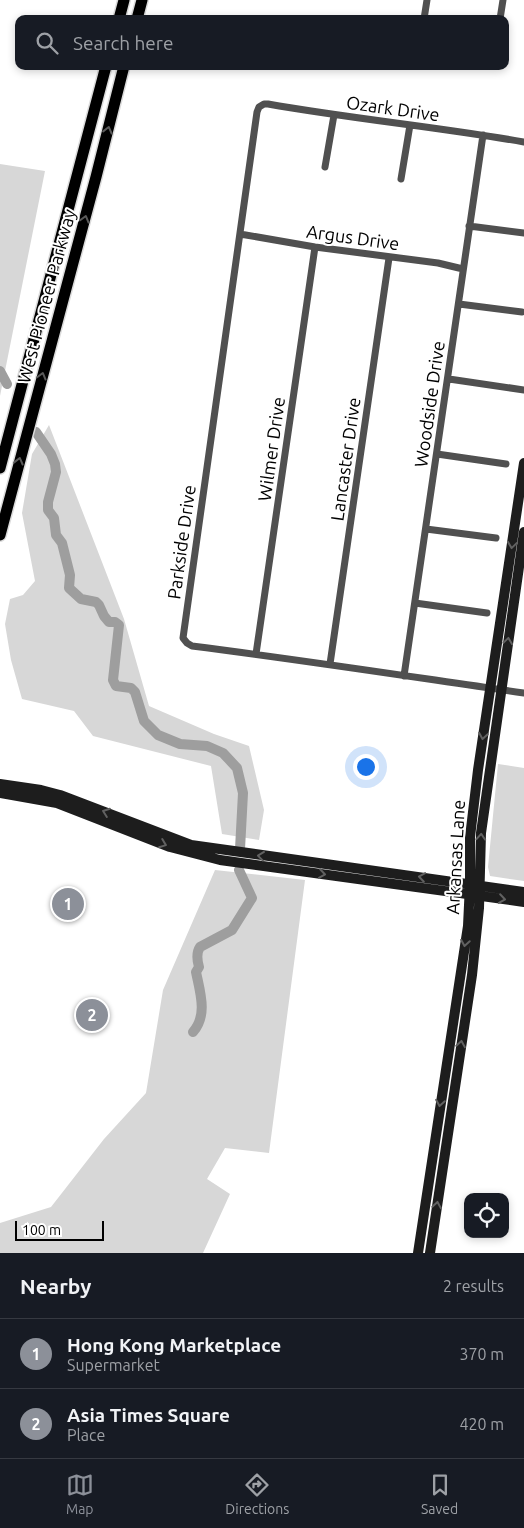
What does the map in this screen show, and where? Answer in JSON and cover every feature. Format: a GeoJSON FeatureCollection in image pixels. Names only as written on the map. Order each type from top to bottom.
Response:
{"type":"FeatureCollection","features":[{"type":"Feature","properties":{"kind":"main road"},"geometry":{"type":"LineString","coordinates":[[120,15],[124,0]]}},
{"type":"Feature","properties":{"kind":"main road"},"geometry":{"type":"LineString","coordinates":[[138,15],[142,0]]}},
{"type":"Feature","properties":{"kind":"main road","name":"West Pioneer Parkway"},"geometry":{"type":"LineString","coordinates":[[0,468],[105,70]]}},
{"type":"Feature","properties":{"kind":"main road","name":"West Pioneer Parkway"},"geometry":{"type":"LineString","coordinates":[[0,535],[96,178],[123,70]]}},
{"type":"Feature","properties":{"kind":"main road","name":"Arkansas Lane"},"geometry":{"type":"LineString","coordinates":[[496,689],[524,462]]}},
{"type":"Feature","properties":{"kind":"main road","name":"Arkansas Lane"},"geometry":{"type":"LineString","coordinates":[[430,1253],[478,928],[471,832],[478,770],[496,689],[524,532]]}},
{"type":"Feature","properties":{"kind":"main road"},"geometry":{"type":"LineString","coordinates":[[0,784],[60,795],[191,845],[475,890],[524,902]]}},
{"type":"Feature","properties":{"kind":"main road"},"geometry":{"type":"LineString","coordinates":[[0,793],[57,802],[170,847],[220,860],[475,890],[524,892]]}},
{"type":"Feature","properties":{"kind":"main road","name":"Arkansas Lane"},"geometry":{"type":"LineString","coordinates":[[418,1253],[475,890]]}},
{"type":"Feature","properties":{"kind":"street"},"geometry":{"type":"LineString","coordinates":[[425,15],[427,0]]}},
{"type":"Feature","properties":{"kind":"street"},"geometry":{"type":"LineString","coordinates":[[501,15],[503,0]]}},
{"type":"Feature","properties":{"kind":"street","name":"Ozark Drive"},"geometry":{"type":"LineString","coordinates":[[259,107],[268,104],[524,142]]}},
{"type":"Feature","properties":{"kind":"street","name":"Parkside Drive"},"geometry":{"type":"LineString","coordinates":[[259,107],[183,638],[187,644],[192,646],[330,664],[524,693]]}},
{"type":"Feature","properties":{"kind":"street"},"geometry":{"type":"LineString","coordinates":[[325,167],[334,115]]}},
{"type":"Feature","properties":{"kind":"street"},"geometry":{"type":"LineString","coordinates":[[402,179],[410,125]]}},
{"type":"Feature","properties":{"kind":"street","name":"Woodside Drive"},"geometry":{"type":"LineString","coordinates":[[404,676],[483,135]]}},
{"type":"Feature","properties":{"kind":"street"},"geometry":{"type":"LineString","coordinates":[[469,226],[524,232]]}},
{"type":"Feature","properties":{"kind":"street","name":"Argus Drive"},"geometry":{"type":"LineString","coordinates":[[240,234],[315,247],[463,268]]}},
{"type":"Feature","properties":{"kind":"street","name":"Wilmer Drive"},"geometry":{"type":"LineString","coordinates":[[256,654],[315,247]]}},
{"type":"Feature","properties":{"kind":"street","name":"Lancaster Drive"},"geometry":{"type":"LineString","coordinates":[[330,664],[389,258]]}},
{"type":"Feature","properties":{"kind":"street"},"geometry":{"type":"LineString","coordinates":[[458,304],[522,312]]}},
{"type":"Feature","properties":{"kind":"street"},"geometry":{"type":"LineString","coordinates":[[448,379],[524,390]]}},
{"type":"Feature","properties":{"kind":"street"},"geometry":{"type":"LineString","coordinates":[[437,454],[506,464]]}},
{"type":"Feature","properties":{"kind":"street"},"geometry":{"type":"LineString","coordinates":[[426,528],[496,538]]}},
{"type":"Feature","properties":{"kind":"street"},"geometry":{"type":"LineString","coordinates":[[415,603],[486,614]]}},
{"type":"Feature","properties":{"kind":"shaded area"},"geometry":{"type":"Polygon","coordinates":[[[0,164],[45,171],[0,396],[0,164]]]}},
{"type":"Feature","properties":{"kind":"shaded area"},"geometry":{"type":"Polygon","coordinates":[[[49,425],[124,619],[149,706],[214,734],[249,746],[264,810],[259,840],[222,834],[211,766],[93,736],[74,711],[22,699],[11,660],[5,624],[10,599],[23,595],[35,581],[22,513],[32,454],[49,425]]]}},
{"type":"Feature","properties":{"kind":"shaded area"},"geometry":{"type":"Polygon","coordinates":[[[498,764],[524,768],[524,881],[490,876],[488,867],[498,764]]]}},
{"type":"Feature","properties":{"kind":"shaded area"},"geometry":{"type":"Polygon","coordinates":[[[215,870],[305,880],[269,1153],[225,1148],[207,1179],[230,1194],[203,1253],[0,1253],[0,1223],[51,1207],[104,1139],[146,1093],[163,990],[215,870]]]}},
{"type":"Feature","properties":{"kind":"waterway"},"geometry":{"type":"LineString","coordinates":[[0,371],[7,384]]}},
{"type":"Feature","properties":{"kind":"waterway"},"geometry":{"type":"LineString","coordinates":[[36,432],[51,454],[55,464],[56,472],[48,502],[48,510],[54,518],[56,535],[62,543],[70,575],[69,588],[81,599],[96,602],[109,622],[115,622],[119,625],[113,680],[116,686],[131,688],[135,692],[144,721],[158,735],[180,744],[207,746],[223,753],[237,768],[243,793],[240,849]]}},
{"type":"Feature","properties":{"kind":"waterway"},"geometry":{"type":"LineString","coordinates":[[193,1032],[198,1025],[202,1011],[196,972],[199,967],[197,957],[199,949],[232,930],[252,898],[239,870]]}},
{"type":"Feature","properties":{"kind":"place","name":"Hong Kong Marketplace"},"geometry":{"type":"Point","coordinates":[68,904]}},
{"type":"Feature","properties":{"kind":"place","name":"Asia Times Square"},"geometry":{"type":"Point","coordinates":[92,1015]}}]}
